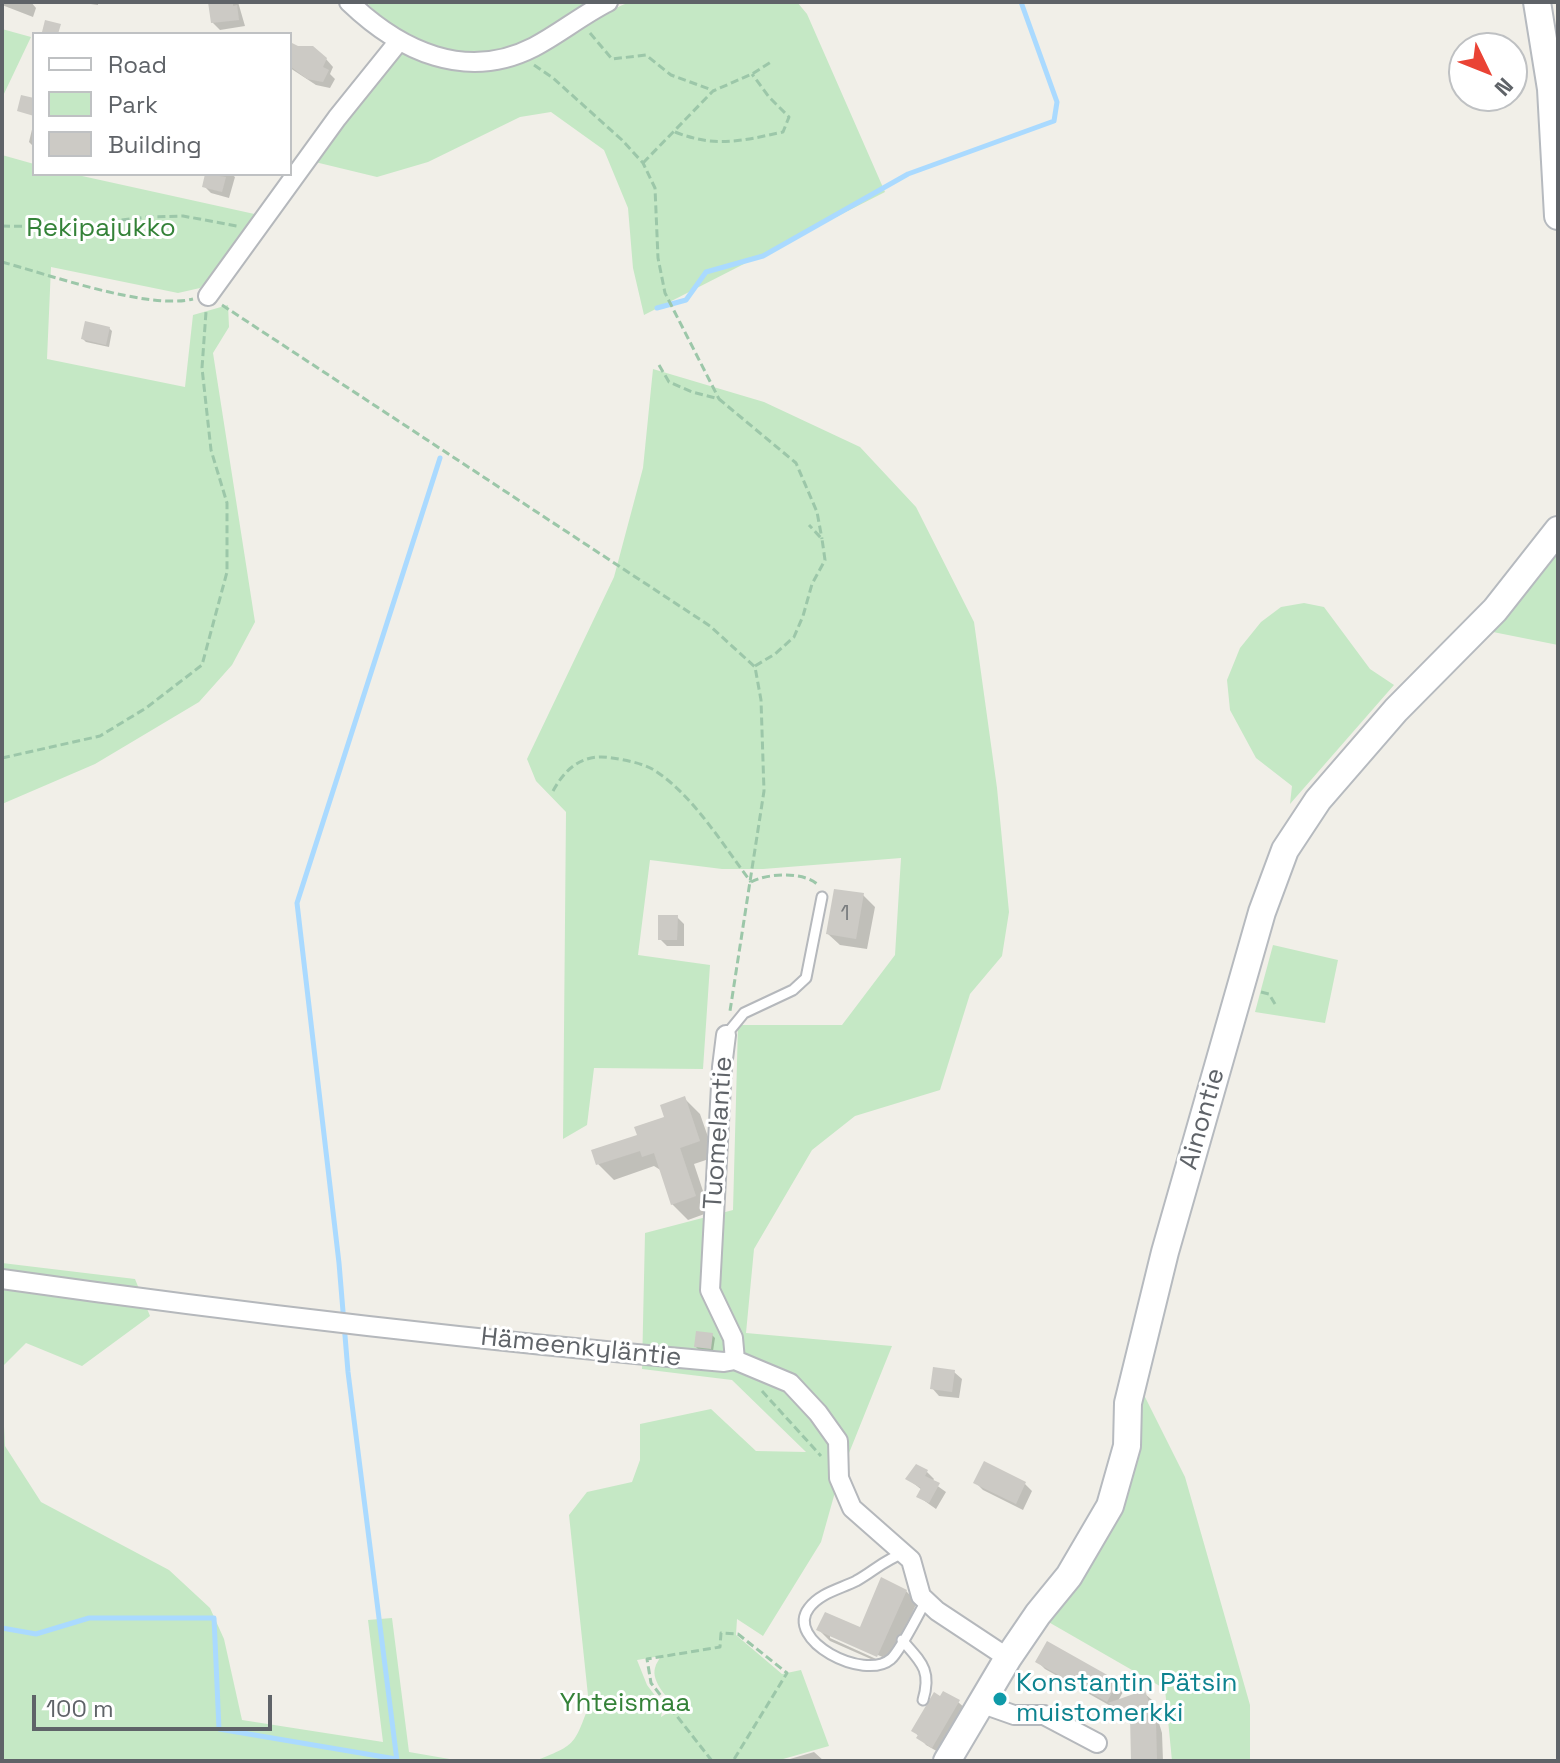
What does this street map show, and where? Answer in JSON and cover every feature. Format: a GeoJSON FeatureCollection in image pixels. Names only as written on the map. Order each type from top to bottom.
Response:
{"type":"FeatureCollection","features":[{"type":"Feature","properties":{"kind":"street"},"geometry":{"type":"LineString","coordinates":[[349,2],[399,41],[427,53],[478,64],[534,47],[608,2]]}},
{"type":"Feature","properties":{"kind":"street"},"geometry":{"type":"LineString","coordinates":[[1537,2],[1551,89],[1558,216]]}},
{"type":"Feature","properties":{"kind":"street"},"geometry":{"type":"LineString","coordinates":[[208,296],[337,118],[399,41]]}},
{"type":"Feature","properties":{"kind":"street","name":"Ainontie"},"geometry":{"type":"LineString","coordinates":[[947,1761],[1008,1658],[1075,1567],[1110,1506],[1127,1446],[1128,1403],[1165,1252],[1262,912],[1285,850],[1318,800],[1396,710],[1495,610],[1558,530]]}},
{"type":"Feature","properties":{"kind":"street","name":"Tuomelantie"},"geometry":{"type":"LineString","coordinates":[[726,1035],[710,1290],[733,1338],[735,1360]]}},
{"type":"Feature","properties":{"kind":"street","name":"Hämeenkyläntie"},"geometry":{"type":"LineString","coordinates":[[2,1279],[360,1324],[641,1355],[724,1362],[735,1360],[790,1383],[818,1413],[838,1441],[839,1478],[852,1508],[911,1560],[921,1596],[926,1601]]}},
{"type":"Feature","properties":{"kind":"street"},"geometry":{"type":"LineString","coordinates":[[926,1601],[1008,1658]]}},
{"type":"Feature","properties":{"kind":"street"},"geometry":{"type":"LineString","coordinates":[[980,1703],[1014,1715],[1044,1715],[1097,1743]]}},
{"type":"Feature","properties":{"kind":"lane","name":"Tuomelantie"},"geometry":{"type":"LineString","coordinates":[[726,1035],[744,1013],[793,990],[806,978],[822,897]]}},
{"type":"Feature","properties":{"kind":"lane"},"geometry":{"type":"LineString","coordinates":[[904,1553],[887,1559],[863,1577],[821,1596],[807,1610],[803,1621],[807,1634],[821,1649],[857,1666],[877,1665],[891,1659],[926,1601]]}},
{"type":"Feature","properties":{"kind":"lane"},"geometry":{"type":"LineString","coordinates":[[902,1640],[923,1663],[929,1682],[923,1700]]}},
{"type":"Feature","properties":{"kind":"path"},"geometry":{"type":"LineString","coordinates":[[574,21],[597,38],[612,59],[646,55],[671,75],[713,91]]}},
{"type":"Feature","properties":{"kind":"path"},"geometry":{"type":"LineString","coordinates":[[518,53],[553,78],[643,163],[655,188],[658,258],[665,293],[719,399],[796,463],[807,484],[817,512],[825,560],[812,584],[794,637],[755,667]]}},
{"type":"Feature","properties":{"kind":"path"},"geometry":{"type":"LineString","coordinates":[[643,163],[713,91],[771,62]]}},
{"type":"Feature","properties":{"kind":"path"},"geometry":{"type":"LineString","coordinates":[[675,132],[699,141],[738,141],[783,132],[789,117],[752,74]]}},
{"type":"Feature","properties":{"kind":"path"},"geometry":{"type":"LineString","coordinates":[[2,226],[63,227],[183,216],[256,230]]}},
{"type":"Feature","properties":{"kind":"path"},"geometry":{"type":"LineString","coordinates":[[2,262],[117,294],[179,303],[208,296],[710,626],[755,667],[761,700],[764,791],[726,1035]]}},
{"type":"Feature","properties":{"kind":"path"},"geometry":{"type":"LineString","coordinates":[[2,758],[100,736],[146,708],[202,665],[227,572],[227,503],[211,450],[202,368],[208,296]]}},
{"type":"Feature","properties":{"kind":"path"},"geometry":{"type":"LineString","coordinates":[[659,365],[669,382],[719,399]]}},
{"type":"Feature","properties":{"kind":"path"},"geometry":{"type":"LineString","coordinates":[[809,525],[822,539]]}},
{"type":"Feature","properties":{"kind":"path"},"geometry":{"type":"LineString","coordinates":[[553,791],[560,777],[575,763],[597,755],[624,759],[653,769],[708,822],[751,882]]}},
{"type":"Feature","properties":{"kind":"path"},"geometry":{"type":"LineString","coordinates":[[751,882],[759,878],[810,878],[820,887],[822,897]]}},
{"type":"Feature","properties":{"kind":"path"},"geometry":{"type":"LineString","coordinates":[[761,1389],[839,1478]]}},
{"type":"Feature","properties":{"kind":"path"},"geometry":{"type":"LineString","coordinates":[[712,1761],[651,1683],[647,1659],[720,1647],[721,1633],[738,1634],[787,1673],[733,1761]]}},
{"type":"Feature","properties":{"kind":"green space"},"geometry":{"type":"Polygon","coordinates":[[[366,2],[594,2],[513,49],[473,54],[434,46],[415,38],[366,2]]]}},
{"type":"Feature","properties":{"kind":"green space"},"geometry":{"type":"Polygon","coordinates":[[[630,2],[797,2],[807,14],[885,192],[644,315],[633,268],[628,208],[604,150],[551,112],[520,117],[428,162],[377,177],[315,162],[327,140],[402,49],[464,69],[485,71],[505,68],[542,53],[594,20],[630,2]]]}},
{"type":"Feature","properties":{"kind":"green space"},"geometry":{"type":"Polygon","coordinates":[[[2,29],[31,37],[2,98],[2,29]]]}},
{"type":"Feature","properties":{"kind":"green space","name":"Rekipajukko"},"geometry":{"type":"Polygon","coordinates":[[[2,155],[32,163],[32,176],[82,176],[259,215],[221,266],[200,288],[178,293],[51,267],[47,359],[185,387],[193,315],[228,305],[229,327],[213,353],[255,622],[232,665],[199,702],[95,764],[2,804],[2,155]]]}},
{"type":"Feature","properties":{"kind":"green space","name":"Yhteismaa"},"geometry":{"type":"Polygon","coordinates":[[[653,369],[764,402],[860,447],[916,507],[974,622],[997,788],[1009,912],[1002,956],[970,994],[940,1090],[855,1116],[812,1150],[754,1249],[746,1333],[892,1346],[839,1478],[821,1542],[763,1636],[737,1619],[736,1635],[782,1674],[801,1670],[829,1746],[776,1761],[535,1761],[566,1747],[576,1737],[589,1705],[569,1515],[587,1492],[632,1482],[640,1460],[640,1424],[711,1409],[756,1451],[806,1452],[732,1380],[642,1369],[645,1233],[733,1210],[738,1025],[842,1025],[895,955],[901,858],[763,869],[722,869],[650,860],[638,955],[710,965],[703,1069],[594,1068],[587,1125],[563,1139],[566,812],[536,781],[527,759],[614,577],[643,468],[653,369]],[[661,1656],[637,1660],[647,1685],[663,1706],[661,1717],[679,1706],[666,1695],[656,1679],[655,1668],[661,1656]]]}},
{"type":"Feature","properties":{"kind":"green space"},"geometry":{"type":"Polygon","coordinates":[[[1558,548],[1558,645],[1493,632],[1558,548]]]}},
{"type":"Feature","properties":{"kind":"green space"},"geometry":{"type":"Polygon","coordinates":[[[1304,603],[1324,607],[1370,669],[1394,685],[1290,804],[1292,786],[1256,758],[1230,710],[1227,680],[1240,648],[1261,622],[1281,607],[1304,603]]]}},
{"type":"Feature","properties":{"kind":"green space"},"geometry":{"type":"Polygon","coordinates":[[[1273,945],[1338,960],[1325,1023],[1255,1012],[1273,945]]]}},
{"type":"Feature","properties":{"kind":"green space"},"geometry":{"type":"Polygon","coordinates":[[[2,1263],[135,1279],[150,1316],[82,1366],[26,1343],[2,1367],[2,1263]]]}},
{"type":"Feature","properties":{"kind":"green space"},"geometry":{"type":"Polygon","coordinates":[[[2,1386],[5,1446],[41,1502],[169,1570],[210,1608],[224,1639],[242,1720],[383,1742],[368,1620],[392,1618],[409,1752],[461,1761],[2,1761],[2,1386]]]}},
{"type":"Feature","properties":{"kind":"green space"},"geometry":{"type":"Polygon","coordinates":[[[1141,1389],[1185,1477],[1250,1705],[1250,1761],[1172,1761],[1165,1689],[1045,1620],[1082,1570],[1141,1389]]]}},
{"type":"Feature","properties":{"kind":"building"},"geometry":{"type":"Polygon","coordinates":[[[208,2],[233,2],[233,6],[237,5],[239,20],[211,23],[208,2]]]}},
{"type":"Feature","properties":{"kind":"building"},"geometry":{"type":"Polygon","coordinates":[[[45,20],[61,24],[59,32],[42,32],[45,20]]]}},
{"type":"Feature","properties":{"kind":"building"},"geometry":{"type":"Polygon","coordinates":[[[292,43],[313,46],[327,58],[323,67],[329,70],[323,82],[307,79],[292,68],[292,43]]]}},
{"type":"Feature","properties":{"kind":"building"},"geometry":{"type":"Polygon","coordinates":[[[21,95],[32,98],[32,115],[17,111],[21,95]]]}},
{"type":"Feature","properties":{"kind":"building"},"geometry":{"type":"Polygon","coordinates":[[[205,176],[226,177],[222,192],[202,187],[205,176]]]}},
{"type":"Feature","properties":{"kind":"building"},"geometry":{"type":"Polygon","coordinates":[[[85,321],[110,327],[106,345],[81,339],[85,321]]]}},
{"type":"Feature","properties":{"kind":"building"},"geometry":{"type":"Polygon","coordinates":[[[834,889],[864,893],[856,939],[826,934],[834,889]]]}},
{"type":"Feature","properties":{"kind":"building"},"geometry":{"type":"Polygon","coordinates":[[[658,915],[678,915],[677,940],[658,940],[658,915]]]}},
{"type":"Feature","properties":{"kind":"building"},"geometry":{"type":"Polygon","coordinates":[[[685,1096],[700,1141],[680,1148],[696,1196],[671,1205],[654,1153],[642,1157],[640,1151],[596,1165],[591,1150],[637,1135],[634,1127],[664,1117],[660,1105],[685,1096]]]}},
{"type":"Feature","properties":{"kind":"building"},"geometry":{"type":"Polygon","coordinates":[[[696,1331],[713,1333],[711,1349],[694,1347],[696,1331]]]}},
{"type":"Feature","properties":{"kind":"building"},"geometry":{"type":"Polygon","coordinates":[[[933,1367],[955,1370],[952,1392],[930,1389],[933,1367]]]}},
{"type":"Feature","properties":{"kind":"building"},"geometry":{"type":"Polygon","coordinates":[[[984,1461],[1026,1482],[1016,1504],[973,1483],[984,1461]]]}},
{"type":"Feature","properties":{"kind":"building"},"geometry":{"type":"Polygon","coordinates":[[[916,1464],[928,1470],[925,1476],[940,1483],[929,1503],[916,1497],[921,1488],[905,1479],[916,1464]]]}},
{"type":"Feature","properties":{"kind":"building"},"geometry":{"type":"Polygon","coordinates":[[[881,1577],[907,1590],[877,1657],[816,1630],[825,1612],[860,1627],[881,1577]]]}},
{"type":"Feature","properties":{"kind":"building"},"geometry":{"type":"Polygon","coordinates":[[[1047,1641],[1118,1681],[1107,1702],[1035,1662],[1047,1641]]]}},
{"type":"Feature","properties":{"kind":"building"},"geometry":{"type":"Polygon","coordinates":[[[1145,1690],[1156,1724],[1157,1761],[1131,1761],[1130,1716],[1115,1721],[1120,1709],[1108,1703],[1145,1690]]]}},
{"type":"Feature","properties":{"kind":"building"},"geometry":{"type":"Polygon","coordinates":[[[943,1691],[960,1700],[932,1748],[911,1731],[934,1692],[940,1696],[943,1691]]]}},
{"type":"Feature","properties":{"kind":"waterway"},"geometry":{"type":"LineString","coordinates":[[657,308],[686,300],[706,272],[763,256],[908,174],[1054,121],[1057,102],[1021,2]]}},
{"type":"Feature","properties":{"kind":"waterway"},"geometry":{"type":"LineString","coordinates":[[397,1761],[348,1372],[339,1263],[297,903],[440,458]]}},
{"type":"Feature","properties":{"kind":"waterway"},"geometry":{"type":"LineString","coordinates":[[2,1628],[36,1634],[89,1618],[214,1618],[219,1729],[396,1759]]}},
{"type":"Feature","properties":{"kind":"place","name":"Konstantin Pätsin muistomerkki"},"geometry":{"type":"Point","coordinates":[1000,1699]}}]}
